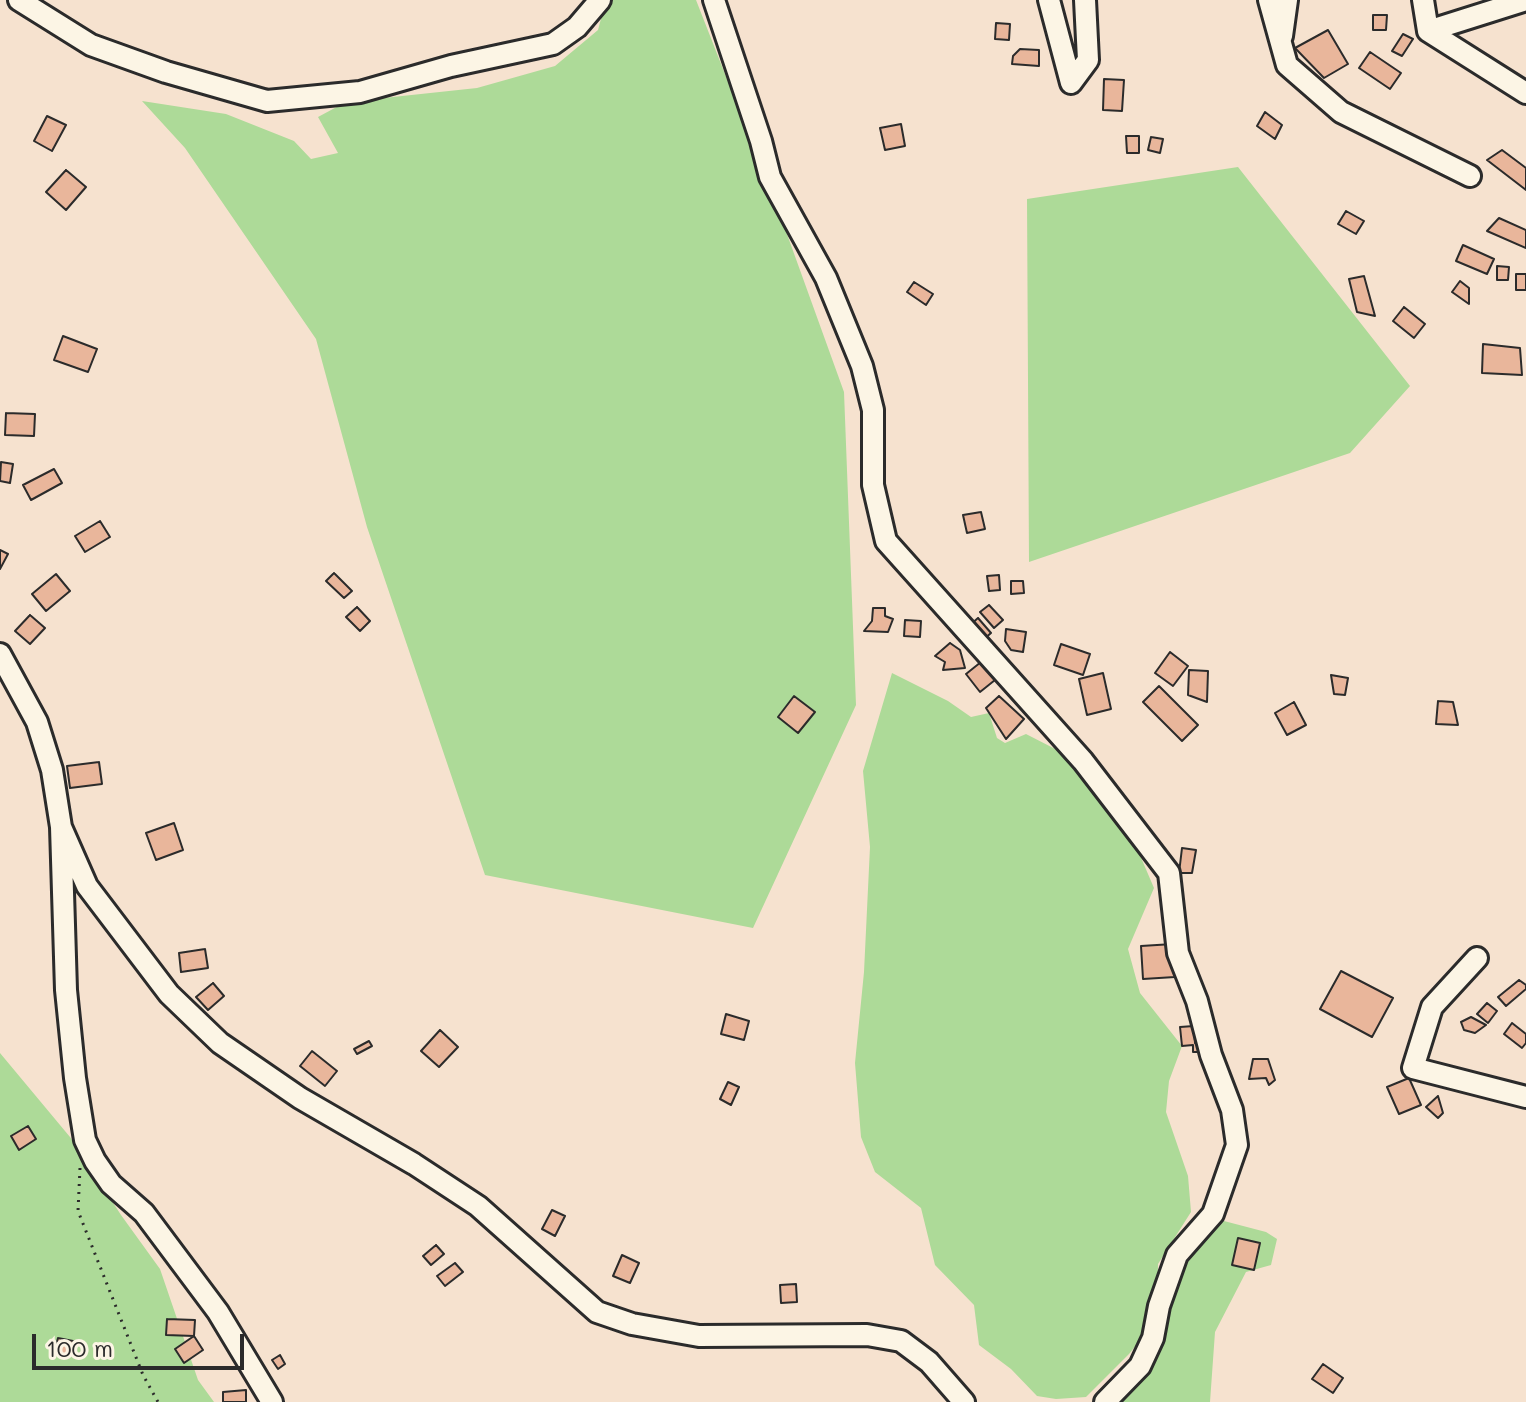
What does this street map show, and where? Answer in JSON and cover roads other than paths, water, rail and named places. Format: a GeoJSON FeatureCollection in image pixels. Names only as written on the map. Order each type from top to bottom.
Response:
{"type":"FeatureCollection","features":[{"type":"Feature","properties":{"kind":"street"},"geometry":{"type":"LineString","coordinates":[[19,0],[91,45],[166,72],[267,101],[360,92],[451,66],[553,44],[577,27],[600,0]]}},
{"type":"Feature","properties":{"kind":"street"},"geometry":{"type":"LineString","coordinates":[[714,0],[770,177],[826,278],[862,366],[873,410],[873,485],[886,541],[1083,761],[1169,873],[1178,953],[1232,1110],[1237,1145],[1213,1214],[1177,1255],[1159,1306],[1153,1338],[1140,1366],[1105,1402]]}},
{"type":"Feature","properties":{"kind":"street"},"geometry":{"type":"LineString","coordinates":[[1049,0],[1071,83],[1088,60],[1085,0]]}},
{"type":"Feature","properties":{"kind":"street"},"geometry":{"type":"LineString","coordinates":[[1269,0],[1287,65],[1341,112],[1470,176]]}},
{"type":"Feature","properties":{"kind":"street"},"geometry":{"type":"LineString","coordinates":[[1281,41],[1287,0]]}},
{"type":"Feature","properties":{"kind":"street"},"geometry":{"type":"LineString","coordinates":[[1423,0],[1428,31],[1526,93]]}},
{"type":"Feature","properties":{"kind":"street"},"geometry":{"type":"LineString","coordinates":[[1428,31],[1526,0]]}},
{"type":"Feature","properties":{"kind":"street"},"geometry":{"type":"LineString","coordinates":[[0,654],[37,722],[52,770],[61,827],[66,990],[85,1140],[111,1184],[144,1213],[218,1312],[272,1402]]}},
{"type":"Feature","properties":{"kind":"street"},"geometry":{"type":"LineString","coordinates":[[61,827],[87,886],[169,994],[220,1043],[300,1098],[414,1164],[478,1206],[597,1312],[632,1324],[699,1336],[867,1335],[901,1341],[929,1362],[964,1402]]}},
{"type":"Feature","properties":{"kind":"street"},"geometry":{"type":"LineString","coordinates":[[1477,958],[1432,1007],[1413,1068],[1526,1097]]}}]}
